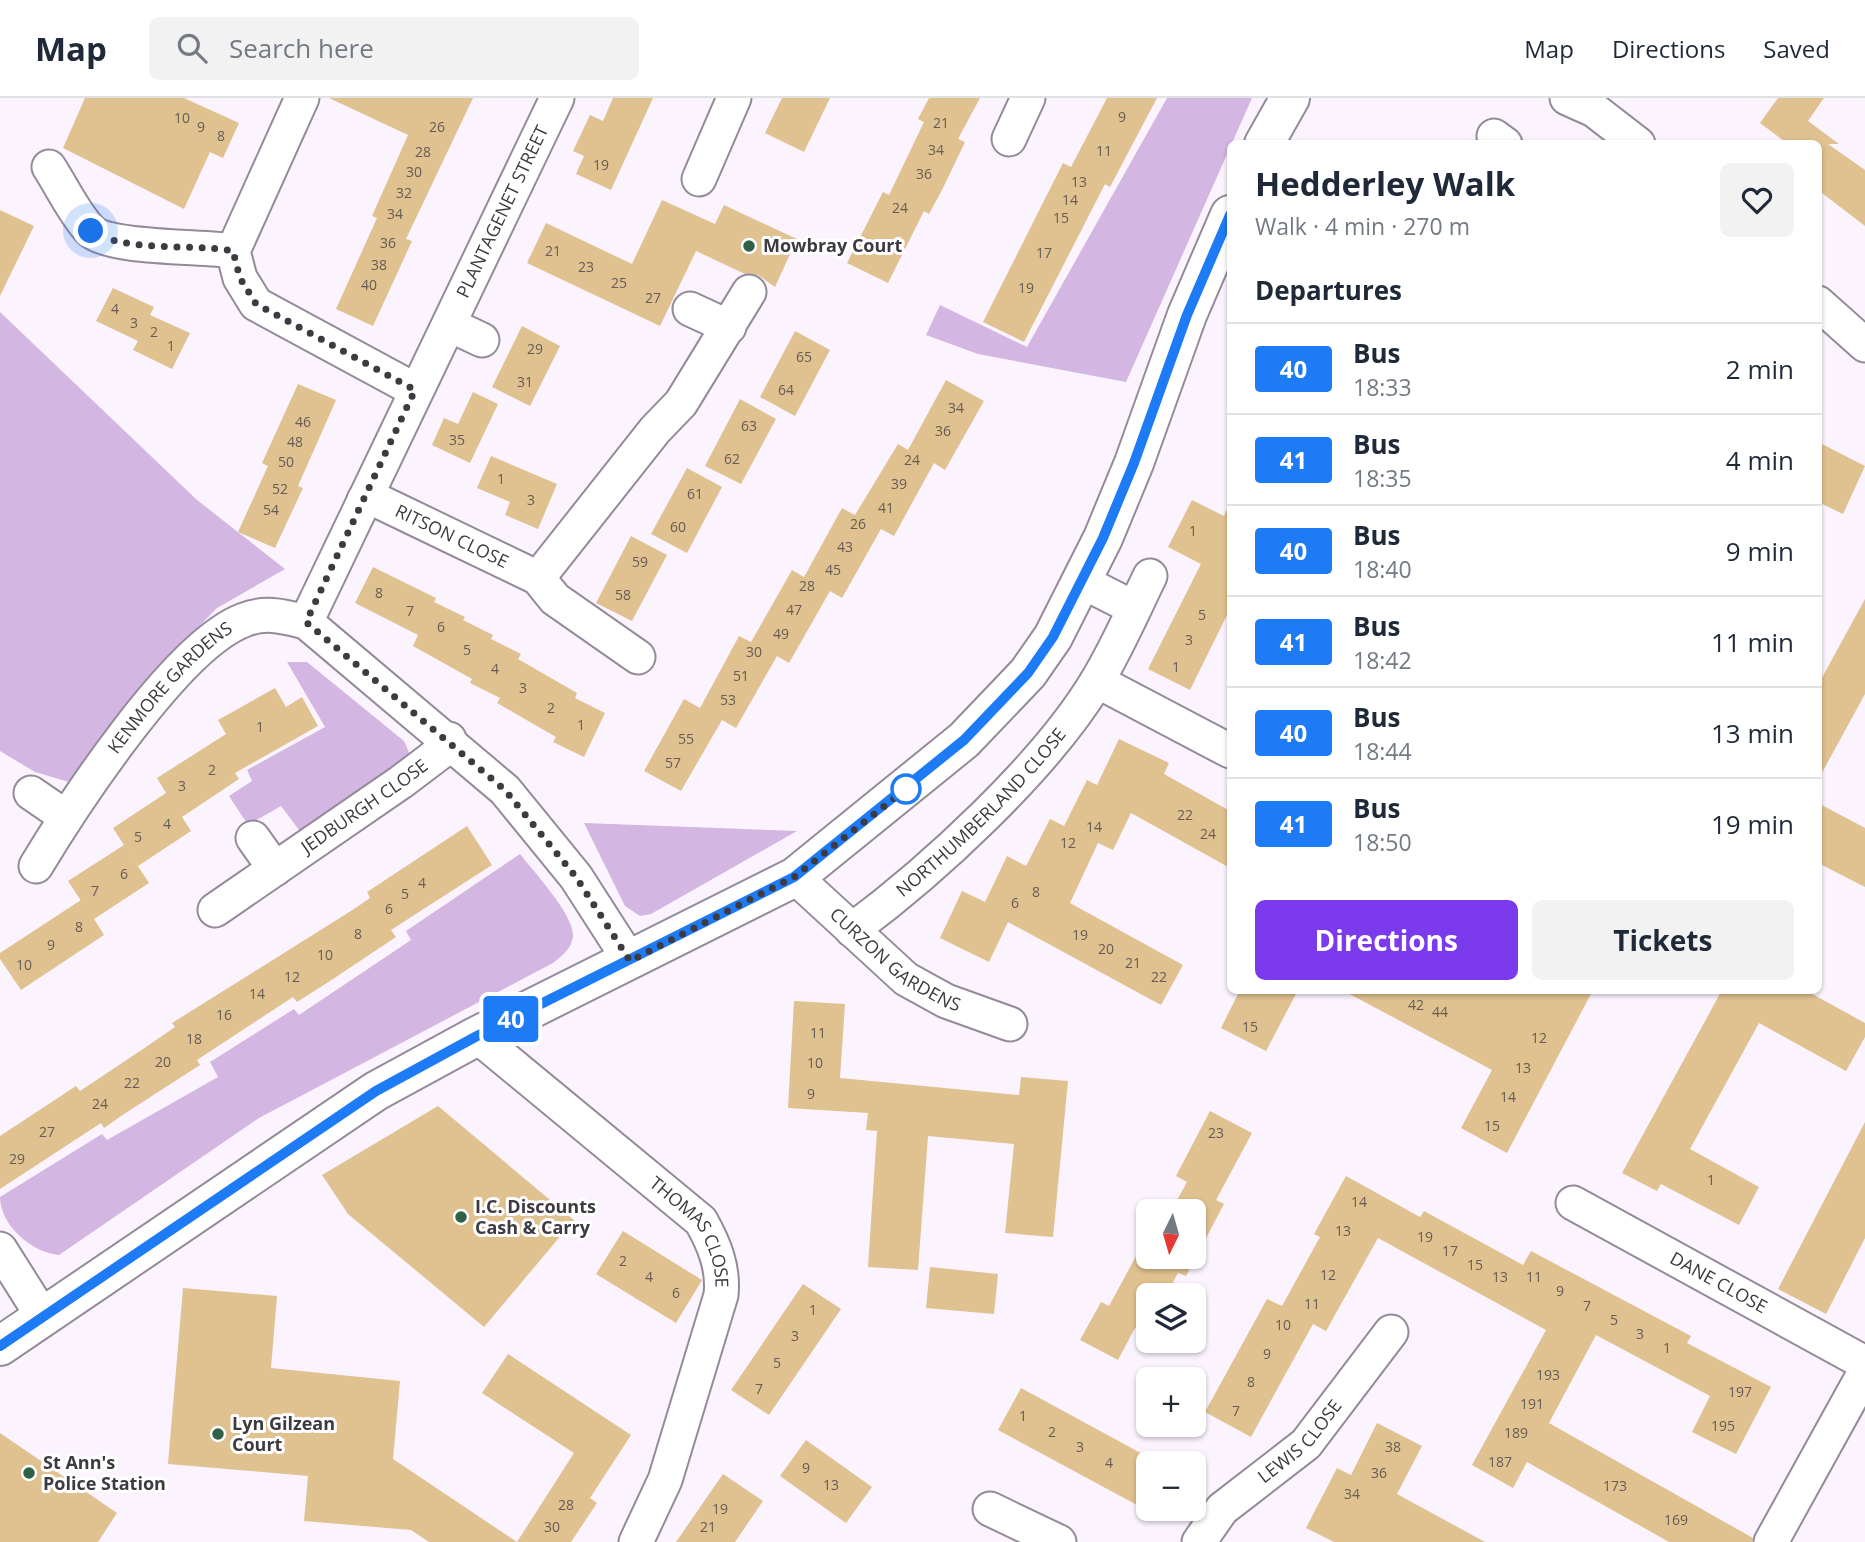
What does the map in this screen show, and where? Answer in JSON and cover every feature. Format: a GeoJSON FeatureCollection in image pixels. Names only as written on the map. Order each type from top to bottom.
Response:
{"type":"FeatureCollection","features":[{"type":"Feature","properties":{"kind":"street"},"geometry":{"type":"LineString","coordinates":[[302,98],[233,251],[240,278],[256,304],[415,390]]}},
{"type":"Feature","properties":{"kind":"street","name":"PLANTAGENET STREET"},"geometry":{"type":"LineString","coordinates":[[306,622],[557,98]]}},
{"type":"Feature","properties":{"kind":"street"},"geometry":{"type":"LineString","coordinates":[[699,179],[734,98]]}},
{"type":"Feature","properties":{"kind":"street"},"geometry":{"type":"LineString","coordinates":[[1009,139],[1028,98]]}},
{"type":"Feature","properties":{"kind":"street"},"geometry":{"type":"LineString","coordinates":[[1266,140],[1290,98]]}},
{"type":"Feature","properties":{"kind":"street"},"geometry":{"type":"LineString","coordinates":[[1567,98],[1594,110],[1633,140]]}},
{"type":"Feature","properties":{"kind":"street"},"geometry":{"type":"LineString","coordinates":[[49,167],[91,231],[110,242],[210,247],[233,251]]}},
{"type":"Feature","properties":{"kind":"street"},"geometry":{"type":"LineString","coordinates":[[0,1346],[376,1091],[477,1036],[794,877],[882,809],[964,740],[1028,673],[1053,637],[1134,463],[1177,341],[1227,222]]}},
{"type":"Feature","properties":{"kind":"street"},"geometry":{"type":"LineString","coordinates":[[538,579],[645,423],[681,403],[749,292]]}},
{"type":"Feature","properties":{"kind":"street"},"geometry":{"type":"LineString","coordinates":[[1822,307],[1860,340]]}},
{"type":"Feature","properties":{"kind":"street"},"geometry":{"type":"LineString","coordinates":[[690,309],[729,327]]}},
{"type":"Feature","properties":{"kind":"street"},"geometry":{"type":"LineString","coordinates":[[450,325],[482,340]]}},
{"type":"Feature","properties":{"kind":"street","name":"RITSON CLOSE"},"geometry":{"type":"LineString","coordinates":[[364,500],[376,500],[538,579],[555,599],[638,657]]}},
{"type":"Feature","properties":{"kind":"street","name":"NORTHUMBERLAND CLOSE"},"geometry":{"type":"LineString","coordinates":[[852,930],[887,904],[961,836],[1025,771],[1070,718],[1097,681],[1150,576]]}},
{"type":"Feature","properties":{"kind":"street"},"geometry":{"type":"LineString","coordinates":[[1080,581],[1134,608]]}},
{"type":"Feature","properties":{"kind":"street","name":"KENMORE GARDENS"},"geometry":{"type":"LineString","coordinates":[[36,866],[66,817],[111,753],[195,652],[243,620],[273,614],[306,622]]}},
{"type":"Feature","properties":{"kind":"street"},"geometry":{"type":"LineString","coordinates":[[306,622],[449,739],[505,790],[543,833],[630,961]]}},
{"type":"Feature","properties":{"kind":"street"},"geometry":{"type":"LineString","coordinates":[[1097,681],[1227,749]]}},
{"type":"Feature","properties":{"kind":"street","name":"JEDBURGH CLOSE"},"geometry":{"type":"LineString","coordinates":[[215,910],[432,759],[442,751],[449,739]]}},
{"type":"Feature","properties":{"kind":"street"},"geometry":{"type":"LineString","coordinates":[[31,793],[66,817]]}},
{"type":"Feature","properties":{"kind":"street"},"geometry":{"type":"LineString","coordinates":[[253,838],[275,869]]}},
{"type":"Feature","properties":{"kind":"street","name":"CURZON GARDENS"},"geometry":{"type":"LineString","coordinates":[[794,877],[906,979],[946,1001],[1010,1024]]}},
{"type":"Feature","properties":{"kind":"street","name":"THOMAS CLOSE"},"geometry":{"type":"LineString","coordinates":[[477,1036],[701,1222],[712,1240],[723,1283],[722,1295],[666,1480],[636,1542]]}},
{"type":"Feature","properties":{"kind":"street","name":"DANE CLOSE"},"geometry":{"type":"LineString","coordinates":[[1573,1203],[1619,1213],[1865,1363]]}},
{"type":"Feature","properties":{"kind":"street"},"geometry":{"type":"LineString","coordinates":[[0,1249],[43,1317]]}},
{"type":"Feature","properties":{"kind":"street","name":"LEWIS CLOSE"},"geometry":{"type":"LineString","coordinates":[[1199,1542],[1222,1509],[1306,1444],[1391,1332]]}},
{"type":"Feature","properties":{"kind":"street"},"geometry":{"type":"LineString","coordinates":[[1771,1542],[1856,1408],[1865,1373]]}},
{"type":"Feature","properties":{"kind":"street"},"geometry":{"type":"LineString","coordinates":[[990,1509],[1059,1542]]}},
{"type":"Feature","properties":{"kind":"shaded area"},"geometry":{"type":"Polygon","coordinates":[[[1167,98],[1252,98],[1233,140],[1227,140],[1227,154],[1126,382],[978,354],[926,335],[940,305],[1027,347],[1167,98]]]}},
{"type":"Feature","properties":{"kind":"shaded area"},"geometry":{"type":"Polygon","coordinates":[[[0,312],[197,500],[285,569],[217,608],[152,674],[69,782],[35,772],[0,751],[0,312]]]}},
{"type":"Feature","properties":{"kind":"shaded area"},"geometry":{"type":"Polygon","coordinates":[[[287,662],[307,662],[404,741],[411,757],[302,834],[281,806],[248,825],[229,796],[252,781],[247,770],[325,727],[287,662]]]}},
{"type":"Feature","properties":{"kind":"shaded area"},"geometry":{"type":"Polygon","coordinates":[[[584,823],[797,831],[651,914],[640,916],[625,906],[584,823]]]}},
{"type":"Feature","properties":{"kind":"shaded area"},"geometry":{"type":"Polygon","coordinates":[[[520,854],[561,906],[572,928],[570,945],[553,963],[259,1118],[59,1255],[28,1243],[5,1218],[0,1197],[102,1134],[107,1140],[218,1077],[210,1062],[294,1009],[299,1015],[411,940],[406,931],[520,854]]]}},
{"type":"Feature","properties":{"kind":"building"},"geometry":{"type":"Polygon","coordinates":[[[85,98],[184,98],[239,123],[223,158],[210,152],[184,209],[63,148],[85,98]]]}},
{"type":"Feature","properties":{"kind":"building"},"geometry":{"type":"Polygon","coordinates":[[[329,98],[473,98],[406,239],[412,241],[373,326],[336,309],[377,218],[372,216],[408,135],[329,98]]]}},
{"type":"Feature","properties":{"kind":"building"},"geometry":{"type":"Polygon","coordinates":[[[613,98],[653,98],[611,190],[576,174],[584,156],[573,151],[590,115],[603,121],[613,98]]]}},
{"type":"Feature","properties":{"kind":"building"},"geometry":{"type":"Polygon","coordinates":[[[782,98],[830,98],[804,152],[765,133],[782,98]]]}},
{"type":"Feature","properties":{"kind":"building"},"geometry":{"type":"Polygon","coordinates":[[[929,98],[980,98],[958,139],[965,142],[942,190],[929,214],[924,211],[888,283],[847,263],[883,192],[889,195],[924,122],[918,119],[929,98]]]}},
{"type":"Feature","properties":{"kind":"building"},"geometry":{"type":"Polygon","coordinates":[[[1107,98],[1157,98],[1110,187],[1105,184],[1024,342],[983,322],[1063,163],[1071,167],[1107,98]]]}},
{"type":"Feature","properties":{"kind":"building"},"geometry":{"type":"Polygon","coordinates":[[[1778,98],[1824,98],[1808,121],[1839,144],[1828,144],[1865,170],[1865,226],[1822,193],[1822,140],[1783,140],[1760,123],[1778,98]]]}},
{"type":"Feature","properties":{"kind":"building"},"geometry":{"type":"Polygon","coordinates":[[[662,200],[715,224],[724,205],[797,239],[775,287],[758,275],[745,274],[696,251],[660,326],[527,263],[546,223],[632,264],[662,200]]]}},
{"type":"Feature","properties":{"kind":"building"},"geometry":{"type":"Polygon","coordinates":[[[0,210],[34,226],[0,296],[0,210]]]}},
{"type":"Feature","properties":{"kind":"building"},"geometry":{"type":"Polygon","coordinates":[[[113,288],[154,307],[150,315],[190,333],[172,369],[133,350],[138,341],[96,321],[113,288]]]}},
{"type":"Feature","properties":{"kind":"building"},"geometry":{"type":"Polygon","coordinates":[[[522,326],[560,346],[530,406],[492,387],[522,326]]]}},
{"type":"Feature","properties":{"kind":"building"},"geometry":{"type":"Polygon","coordinates":[[[795,331],[830,350],[795,416],[760,397],[795,331]]]}},
{"type":"Feature","properties":{"kind":"building"},"geometry":{"type":"Polygon","coordinates":[[[946,380],[984,401],[945,470],[934,463],[894,536],[881,529],[842,598],[830,591],[789,663],[777,656],[736,728],[722,720],[681,791],[644,771],[684,699],[700,708],[739,636],[751,642],[792,570],[804,577],[842,508],[855,515],[898,444],[908,450],[946,380]]]}},
{"type":"Feature","properties":{"kind":"building"},"geometry":{"type":"Polygon","coordinates":[[[298,384],[336,400],[298,486],[303,488],[275,548],[238,532],[268,466],[262,463],[298,384]]]}},
{"type":"Feature","properties":{"kind":"building"},"geometry":{"type":"Polygon","coordinates":[[[473,392],[498,404],[470,463],[432,445],[444,418],[458,424],[473,392]]]}},
{"type":"Feature","properties":{"kind":"building"},"geometry":{"type":"Polygon","coordinates":[[[740,399],[776,419],[741,484],[705,466],[740,399]]]}},
{"type":"Feature","properties":{"kind":"building"},"geometry":{"type":"Polygon","coordinates":[[[1822,444],[1865,466],[1843,514],[1822,504],[1822,444]]]}},
{"type":"Feature","properties":{"kind":"building"},"geometry":{"type":"Polygon","coordinates":[[[491,456],[557,484],[538,529],[505,515],[510,502],[477,488],[491,456]]]}},
{"type":"Feature","properties":{"kind":"building"},"geometry":{"type":"Polygon","coordinates":[[[687,468],[722,487],[687,553],[651,534],[687,468]]]}},
{"type":"Feature","properties":{"kind":"building"},"geometry":{"type":"Polygon","coordinates":[[[1192,500],[1224,516],[1227,509],[1227,615],[1190,690],[1148,669],[1201,564],[1168,547],[1192,500]]]}},
{"type":"Feature","properties":{"kind":"building"},"geometry":{"type":"Polygon","coordinates":[[[631,536],[667,555],[632,621],[596,603],[631,536]]]}},
{"type":"Feature","properties":{"kind":"building"},"geometry":{"type":"Polygon","coordinates":[[[373,567],[436,598],[434,602],[465,617],[463,620],[493,635],[491,639],[521,654],[518,659],[577,693],[575,698],[605,713],[584,757],[553,742],[556,737],[497,703],[500,698],[470,683],[472,679],[413,646],[418,635],[355,603],[373,567]]]}},
{"type":"Feature","properties":{"kind":"building"},"geometry":{"type":"Polygon","coordinates":[[[1865,599],[1865,694],[1822,773],[1822,678],[1865,599]]]}},
{"type":"Feature","properties":{"kind":"building"},"geometry":{"type":"Polygon","coordinates":[[[275,688],[286,707],[302,697],[318,726],[235,773],[239,779],[182,817],[191,831],[138,866],[126,848],[149,883],[94,919],[104,935],[21,990],[0,959],[0,953],[81,900],[68,881],[124,845],[113,828],[166,793],[157,778],[226,734],[218,720],[275,688]]]}},
{"type":"Feature","properties":{"kind":"building"},"geometry":{"type":"Polygon","coordinates":[[[1119,739],[1169,763],[1164,774],[1227,809],[1227,866],[1131,813],[1113,850],[1098,843],[1070,903],[1183,965],[1161,1005],[1008,922],[989,962],[940,938],[962,891],[985,902],[1007,856],[1026,866],[1050,819],[1064,826],[1087,780],[1097,785],[1119,739]]]}},
{"type":"Feature","properties":{"kind":"building"},"geometry":{"type":"Polygon","coordinates":[[[1822,805],[1865,828],[1865,887],[1822,865],[1822,805]]]}},
{"type":"Feature","properties":{"kind":"building"},"geometry":{"type":"Polygon","coordinates":[[[467,826],[492,865],[391,930],[396,937],[330,981],[297,1002],[293,997],[197,1060],[200,1065],[104,1128],[101,1123],[0,1189],[0,1136],[76,1086],[80,1091],[175,1027],[172,1023],[354,909],[370,898],[367,892],[467,826]]]}},
{"type":"Feature","properties":{"kind":"building"},"geometry":{"type":"Polygon","coordinates":[[[1238,994],[1296,994],[1266,1051],[1221,1028],[1238,994]]]}},
{"type":"Feature","properties":{"kind":"building"},"geometry":{"type":"Polygon","coordinates":[[[1350,994],[1591,994],[1507,1153],[1461,1128],[1492,1070],[1350,994]]]}},
{"type":"Feature","properties":{"kind":"building"},"geometry":{"type":"Polygon","coordinates":[[[1720,994],[1812,994],[1865,1023],[1865,1037],[1846,1071],[1759,1023],[1690,1149],[1759,1187],[1739,1225],[1661,1184],[1657,1191],[1622,1173],[1720,994]]]}},
{"type":"Feature","properties":{"kind":"building"},"geometry":{"type":"Polygon","coordinates":[[[794,1001],[845,1004],[840,1078],[1019,1095],[1021,1077],[1068,1081],[1053,1237],[1005,1233],[1014,1144],[928,1136],[918,1270],[868,1267],[877,1131],[866,1130],[868,1113],[788,1108],[794,1001]]]}},
{"type":"Feature","properties":{"kind":"building","name":"I.C. Discounts Cash & Carry"},"geometry":{"type":"Polygon","coordinates":[[[438,1106],[574,1220],[484,1327],[348,1214],[322,1175],[438,1106]]]}},
{"type":"Feature","properties":{"kind":"building"},"geometry":{"type":"Polygon","coordinates":[[[1210,1111],[1252,1133],[1216,1200],[1224,1204],[1206,1238],[1206,1199],[1178,1199],[1187,1182],[1176,1176],[1210,1111]]]}},
{"type":"Feature","properties":{"kind":"building"},"geometry":{"type":"Polygon","coordinates":[[[1865,1122],[1865,1238],[1826,1314],[1778,1289],[1865,1122]]]}},
{"type":"Feature","properties":{"kind":"building"},"geometry":{"type":"Polygon","coordinates":[[[1346,1176],[1420,1217],[1424,1211],[1523,1265],[1531,1251],[1691,1336],[1687,1343],[1771,1387],[1736,1454],[1692,1432],[1710,1396],[1596,1335],[1549,1423],[1753,1538],[1752,1542],[1669,1542],[1527,1462],[1513,1488],[1472,1465],[1546,1330],[1378,1238],[1326,1331],[1313,1324],[1251,1437],[1206,1413],[1267,1299],[1282,1306],[1320,1237],[1314,1234],[1346,1176]]]}},
{"type":"Feature","properties":{"kind":"building"},"geometry":{"type":"Polygon","coordinates":[[[623,1231],[702,1280],[676,1323],[596,1274],[623,1231]]]}},
{"type":"Feature","properties":{"kind":"building"},"geometry":{"type":"Polygon","coordinates":[[[1136,1256],[1136,1269],[1190,1269],[1186,1276],[1178,1273],[1173,1283],[1136,1283],[1136,1328],[1118,1360],[1080,1340],[1101,1302],[1109,1306],[1136,1256]]]}},
{"type":"Feature","properties":{"kind":"building"},"geometry":{"type":"Polygon","coordinates":[[[930,1267],[998,1274],[994,1314],[926,1308],[930,1267]]]}},
{"type":"Feature","properties":{"kind":"building"},"geometry":{"type":"Polygon","coordinates":[[[803,1284],[841,1309],[769,1415],[731,1390],[803,1284]]]}},
{"type":"Feature","properties":{"kind":"building","name":"Lyn Gilzean Court"},"geometry":{"type":"Polygon","coordinates":[[[183,1288],[277,1296],[271,1368],[400,1381],[393,1459],[517,1542],[429,1542],[411,1530],[304,1521],[308,1476],[168,1464],[183,1288]]]}},
{"type":"Feature","properties":{"kind":"building"},"geometry":{"type":"Polygon","coordinates":[[[508,1354],[631,1435],[590,1498],[597,1503],[571,1542],[517,1542],[574,1453],[482,1393],[508,1354]]]}},
{"type":"Feature","properties":{"kind":"building"},"geometry":{"type":"Polygon","coordinates":[[[1021,1388],[1137,1451],[1136,1505],[998,1430],[1021,1388]]]}},
{"type":"Feature","properties":{"kind":"building"},"geometry":{"type":"Polygon","coordinates":[[[1377,1423],[1422,1446],[1397,1494],[1485,1542],[1334,1542],[1306,1528],[1337,1468],[1351,1475],[1377,1423]]]}},
{"type":"Feature","properties":{"kind":"building","name":"St Ann's Police Station"},"geometry":{"type":"Polygon","coordinates":[[[0,1433],[117,1513],[98,1542],[0,1542],[0,1433]]]}},
{"type":"Feature","properties":{"kind":"building"},"geometry":{"type":"Polygon","coordinates":[[[806,1440],[872,1487],[846,1523],[780,1476],[806,1440]]]}},
{"type":"Feature","properties":{"kind":"building"},"geometry":{"type":"Polygon","coordinates":[[[723,1474],[763,1501],[735,1542],[676,1542],[723,1474]]]}},
{"type":"Feature","properties":{"kind":"bus line","name":"40"},"geometry":{"type":"LineString","coordinates":[[0,1346],[376,1091],[477,1036],[794,877],[882,809],[964,740],[1028,673],[1053,637],[1103,538],[1134,463],[1187,315],[1227,222]]}},
{"type":"Feature","properties":{"kind":"place","name":"Mowbray Court"},"geometry":{"type":"Point","coordinates":[749,246]}},
{"type":"Feature","properties":{"kind":"place","name":"I.C. Discounts Cash & Carry"},"geometry":{"type":"Point","coordinates":[461,1217]}},
{"type":"Feature","properties":{"kind":"place","name":"Lyn Gilzean Court"},"geometry":{"type":"Point","coordinates":[218,1434]}},
{"type":"Feature","properties":{"kind":"place","name":"St Ann's Police Station"},"geometry":{"type":"Point","coordinates":[29,1473]}},
{"type":"Feature","properties":{"kind":"route"},"geometry":{"type":"LineString","coordinates":[[91,231],[110,242],[210,247],[233,251],[240,278],[256,304],[415,390],[306,622],[449,739],[505,790],[543,833],[576,877],[630,961],[794,877],[906,789]]}}]}
